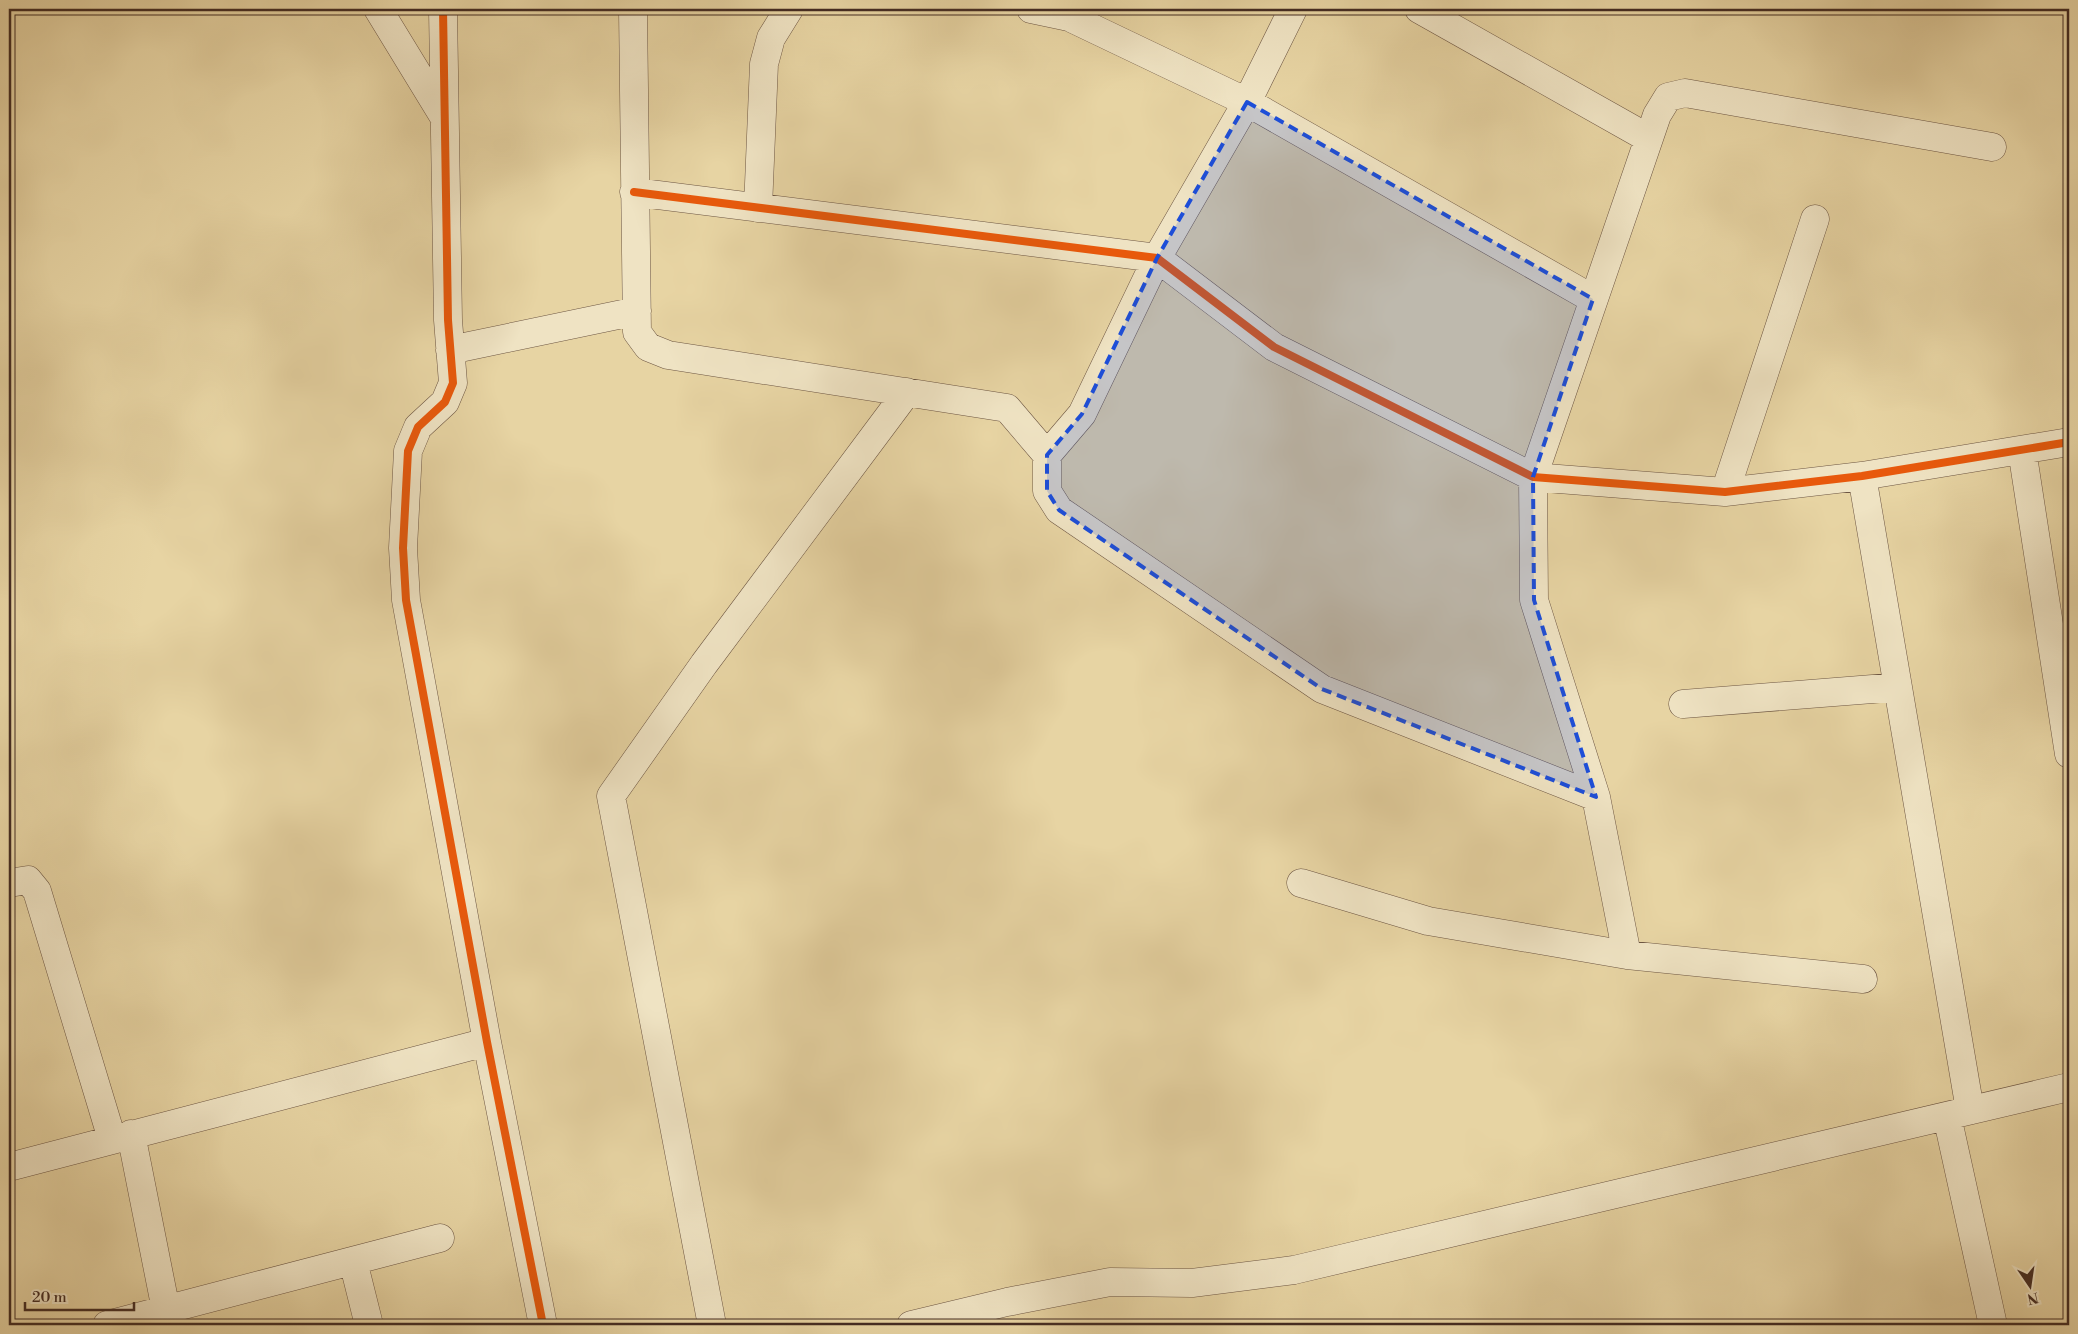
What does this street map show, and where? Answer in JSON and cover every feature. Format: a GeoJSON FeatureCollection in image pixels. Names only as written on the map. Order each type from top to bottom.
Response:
{"type":"FeatureCollection","features":[{"type":"Feature","properties":{"kind":"street"},"geometry":{"type":"LineString","coordinates":[[378,9],[445,118]]}},
{"type":"Feature","properties":{"kind":"street"},"geometry":{"type":"LineString","coordinates":[[443,9],[450,350],[453,383],[445,402],[418,427],[408,451],[403,548],[406,600],[487,1042],[543,1325]]}},
{"type":"Feature","properties":{"kind":"street"},"geometry":{"type":"LineString","coordinates":[[633,9],[637,332],[648,348],[668,355],[1007,408],[1046,455],[1047,492],[1059,510],[1322,689],[1596,797]]}},
{"type":"Feature","properties":{"kind":"street"},"geometry":{"type":"LineString","coordinates":[[758,208],[764,64],[771,38],[789,9]]}},
{"type":"Feature","properties":{"kind":"street"},"geometry":{"type":"LineString","coordinates":[[1031,9],[1069,17],[1246,102],[1594,299]]}},
{"type":"Feature","properties":{"kind":"street"},"geometry":{"type":"LineString","coordinates":[[1046,455],[1082,414],[1157,258],[1246,102],[1293,9]]}},
{"type":"Feature","properties":{"kind":"street"},"geometry":{"type":"LineString","coordinates":[[1419,9],[1648,138]]}},
{"type":"Feature","properties":{"kind":"street"},"geometry":{"type":"LineString","coordinates":[[1627,955],[1596,797],[1534,600],[1533,477],[1656,115],[1668,97],[1685,93],[1992,147]]}},
{"type":"Feature","properties":{"kind":"street"},"geometry":{"type":"LineString","coordinates":[[634,192],[1157,258],[1274,347],[1533,477],[1725,492],[1862,476],[2069,442]]}},
{"type":"Feature","properties":{"kind":"street"},"geometry":{"type":"LineString","coordinates":[[1725,492],[1815,219]]}},
{"type":"Feature","properties":{"kind":"street"},"geometry":{"type":"LineString","coordinates":[[450,350],[637,311]]}},
{"type":"Feature","properties":{"kind":"street"},"geometry":{"type":"LineString","coordinates":[[712,1325],[611,796],[704,664],[907,392]]}},
{"type":"Feature","properties":{"kind":"street"},"geometry":{"type":"LineString","coordinates":[[2022,450],[2069,754]]}},
{"type":"Feature","properties":{"kind":"street"},"geometry":{"type":"LineString","coordinates":[[1862,476],[1898,687],[1959,1113],[1993,1325]]}},
{"type":"Feature","properties":{"kind":"street"},"geometry":{"type":"LineString","coordinates":[[1683,704],[1898,687]]}},
{"type":"Feature","properties":{"kind":"street"},"geometry":{"type":"LineString","coordinates":[[9,883],[28,880],[37,891],[122,1137],[167,1317]]}},
{"type":"Feature","properties":{"kind":"street"},"geometry":{"type":"LineString","coordinates":[[1301,883],[1428,921],[1627,955],[1863,979]]}},
{"type":"Feature","properties":{"kind":"street"},"geometry":{"type":"LineString","coordinates":[[9,1167],[487,1042]]}},
{"type":"Feature","properties":{"kind":"street"},"geometry":{"type":"LineString","coordinates":[[911,1325],[1007,1302],[1110,1282],[1192,1282],[1294,1270],[2069,1087]]}},
{"type":"Feature","properties":{"kind":"street"},"geometry":{"type":"LineString","coordinates":[[107,1325],[167,1317],[353,1261],[440,1238]]}},
{"type":"Feature","properties":{"kind":"street"},"geometry":{"type":"LineString","coordinates":[[353,1261],[369,1325]]}},
{"type":"Feature","properties":{"kind":"highlighted area"},"geometry":{"type":"Polygon","coordinates":[[[1247,102],[1593,299],[1533,477],[1534,600],[1596,797],[1322,689],[1059,510],[1047,491],[1047,455],[1082,414],[1157,258],[1247,102]]]}},
{"type":"Feature","properties":{"kind":"cycle path"},"geometry":{"type":"LineString","coordinates":[[443,9],[448,320],[453,383],[445,402],[418,427],[408,451],[403,548],[406,600],[487,1042],[543,1325]]}},
{"type":"Feature","properties":{"kind":"cycle path"},"geometry":{"type":"LineString","coordinates":[[634,192],[1157,258],[1274,347],[1533,477],[1725,492],[1862,476],[2069,442]]}}]}
